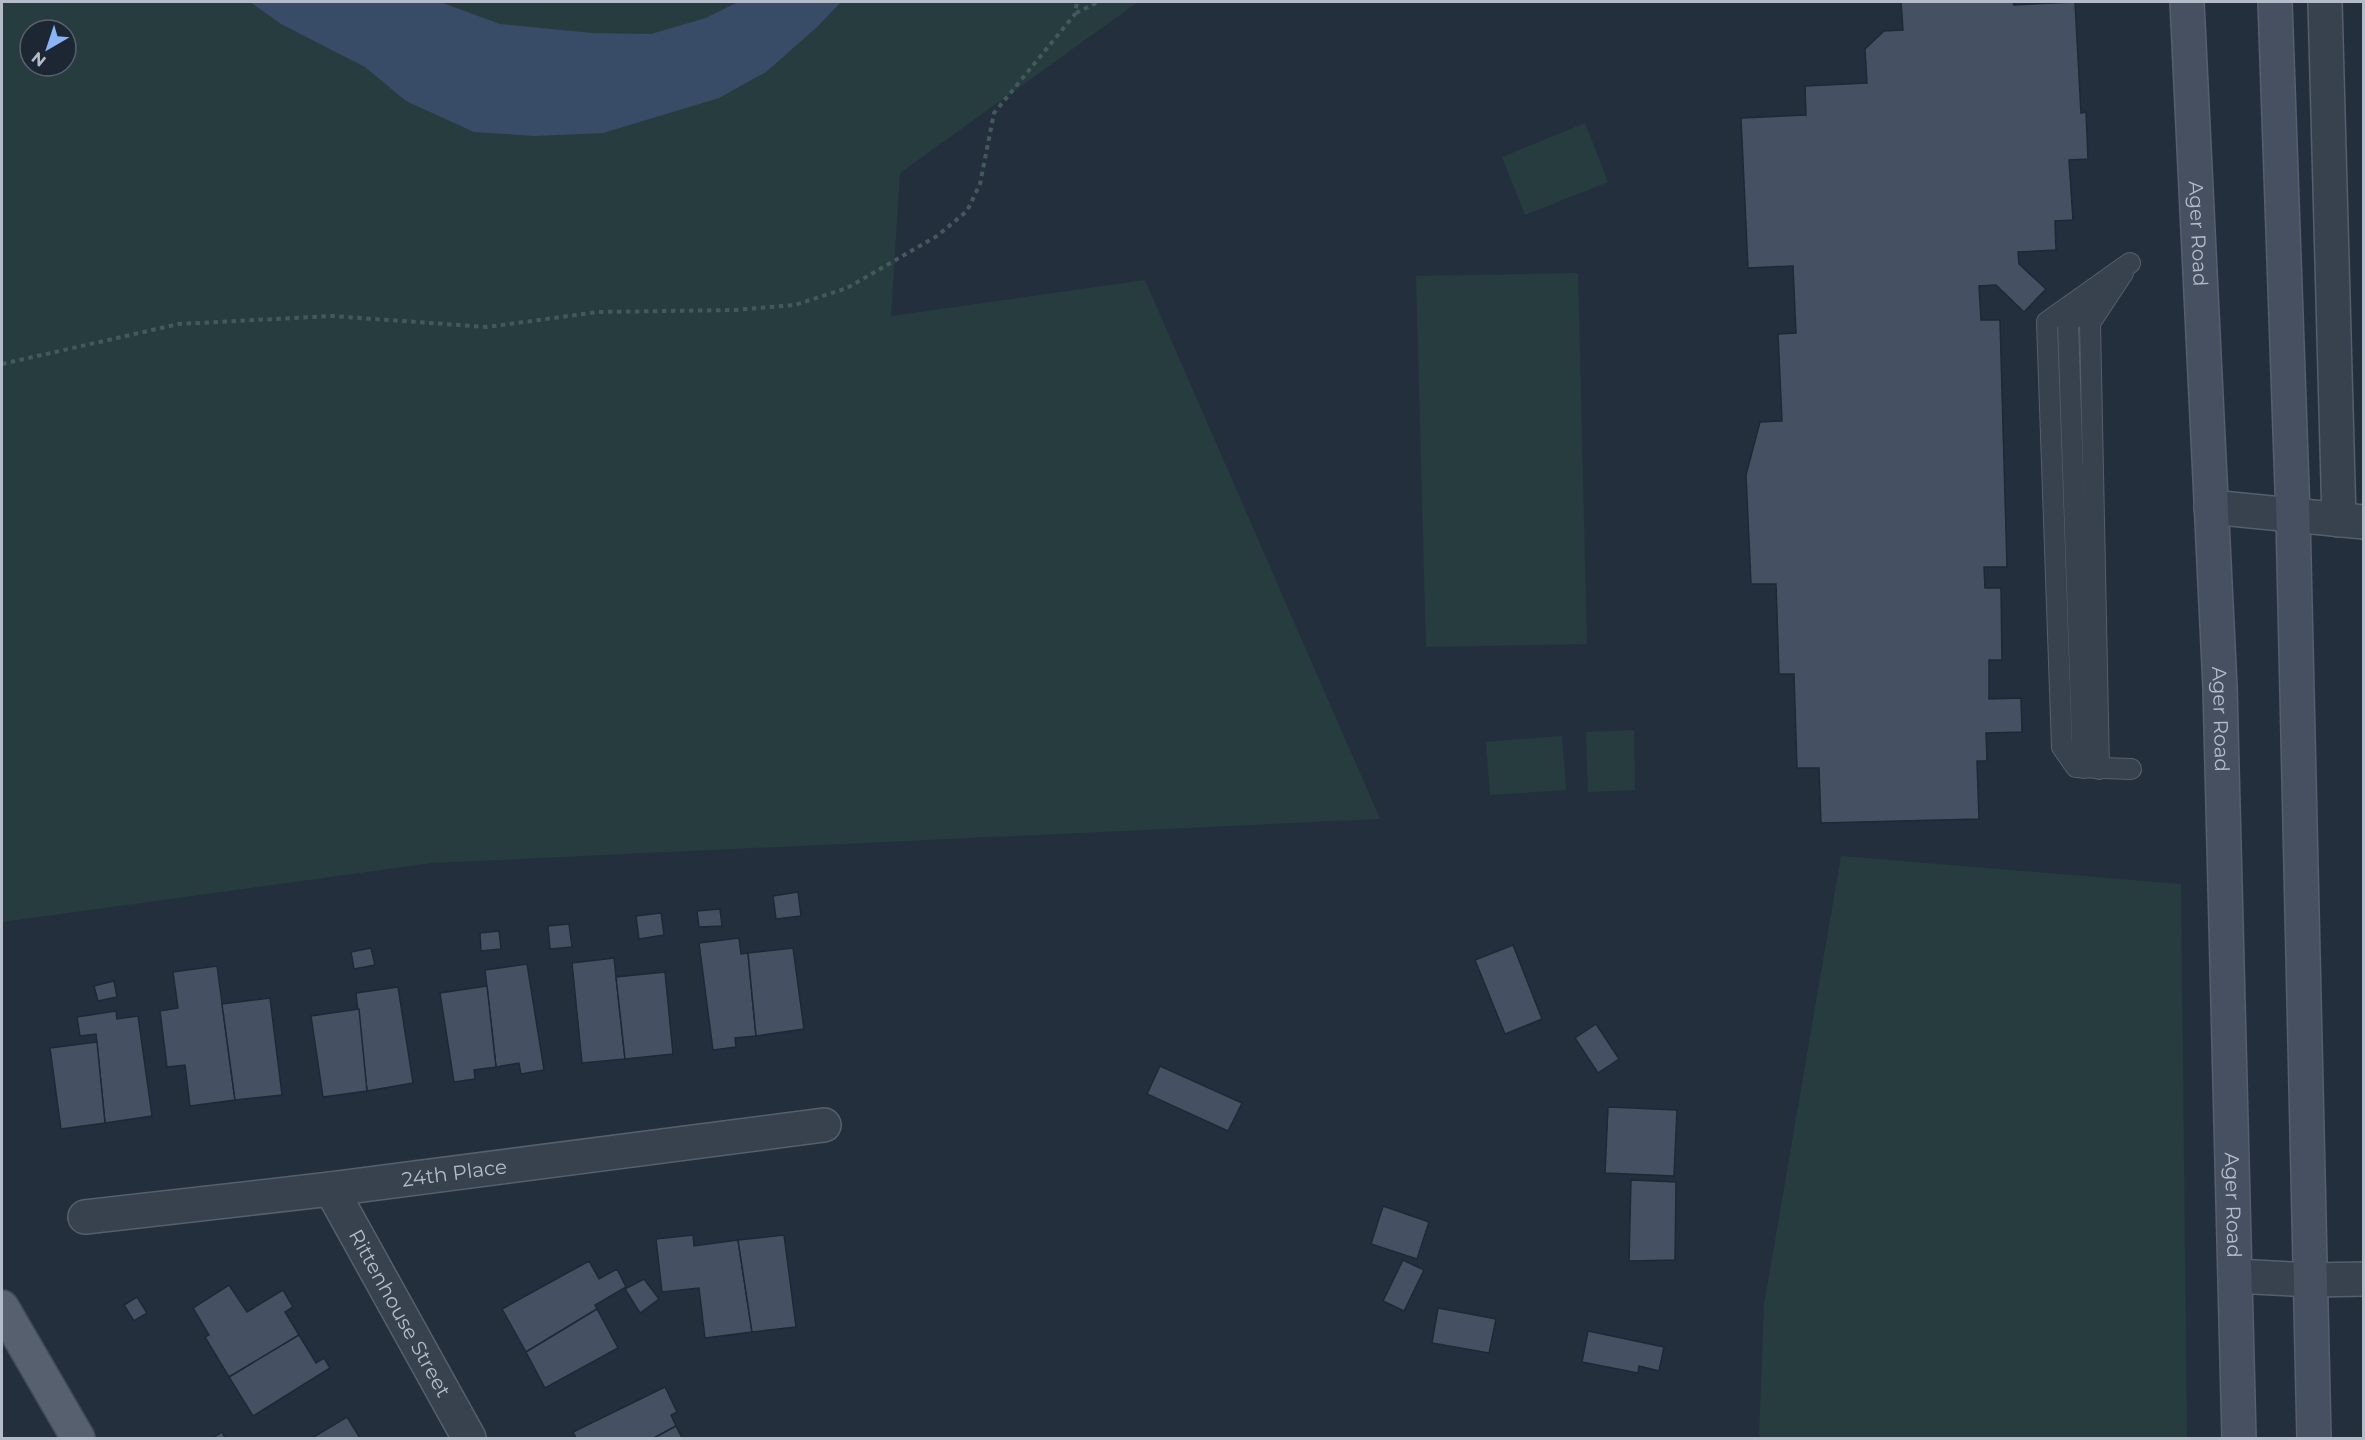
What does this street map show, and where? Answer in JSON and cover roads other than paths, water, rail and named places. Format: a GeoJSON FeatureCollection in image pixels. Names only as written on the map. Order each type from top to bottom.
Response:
{"type":"FeatureCollection","features":[{"type":"Feature","properties":{"kind":"main road","name":"Ager Road"},"geometry":{"type":"LineString","coordinates":[[2187,2],[2222,763],[2239,1438]]}},
{"type":"Feature","properties":{"kind":"main road"},"geometry":{"type":"LineString","coordinates":[[2275,2],[2293,516],[2314,1438]]}},
{"type":"Feature","properties":{"kind":"main road"},"geometry":{"type":"LineString","coordinates":[[2,1307],[78,1438]]}},
{"type":"Feature","properties":{"kind":"street"},"geometry":{"type":"LineString","coordinates":[[2211,507],[2351,521],[2325,2]]}},
{"type":"Feature","properties":{"kind":"street","name":"24th Place"},"geometry":{"type":"LineString","coordinates":[[85,1217],[331,1189],[824,1125]]}},
{"type":"Feature","properties":{"kind":"street","name":"Rittenhouse Street"},"geometry":{"type":"LineString","coordinates":[[331,1189],[469,1438]]}},
{"type":"Feature","properties":{"kind":"street"},"geometry":{"type":"LineString","coordinates":[[2235,1276],[2364,1280]]}},
{"type":"Feature","properties":{"kind":"lane"},"geometry":{"type":"LineString","coordinates":[[2091,768],[2090,323],[2130,263],[2047,322],[2061,747],[2076,767],[2091,768],[2132,769]]}},
{"type":"Feature","properties":{"kind":"water"},"geometry":{"type":"Polygon","coordinates":[[[250,2],[440,2],[500,24],[592,33],[651,34],[706,18],[738,2],[841,2],[817,27],[766,72],[719,98],[603,133],[535,136],[474,132],[406,101],[365,67],[281,24],[250,2]]]}}]}
